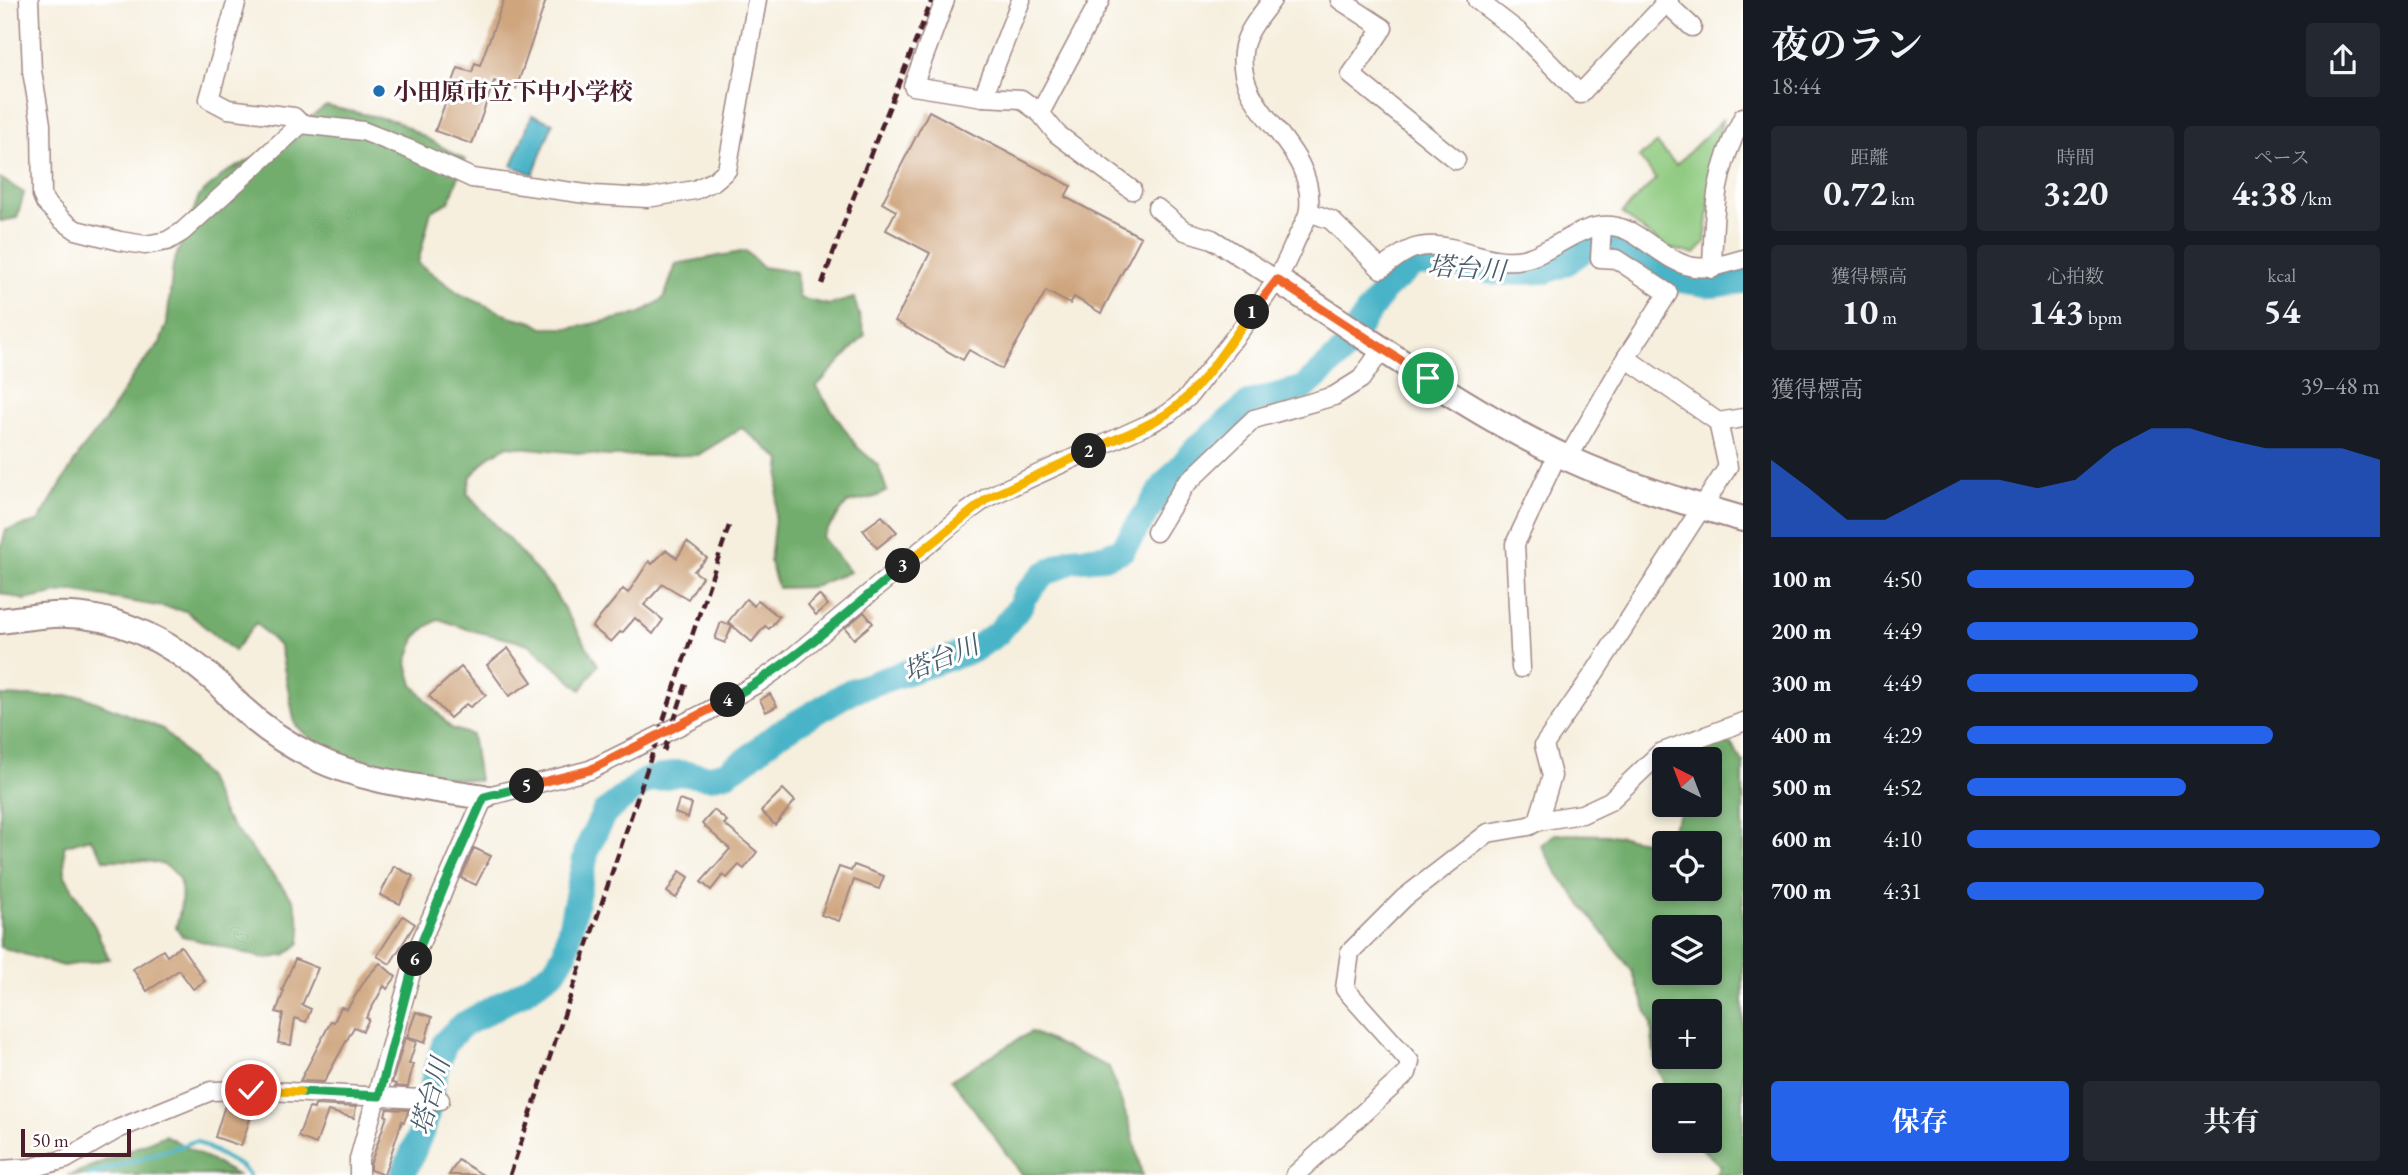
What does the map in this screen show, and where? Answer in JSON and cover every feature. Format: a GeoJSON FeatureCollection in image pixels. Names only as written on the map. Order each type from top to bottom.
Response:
{"type":"FeatureCollection","features":[{"type":"Feature","properties":{"kind":"street"},"geometry":{"type":"LineString","coordinates":[[29,0],[32,71],[41,124],[41,195],[62,220],[76,230],[145,245],[167,241],[182,232],[301,124]]}},
{"type":"Feature","properties":{"kind":"street"},"geometry":{"type":"LineString","coordinates":[[237,0],[209,99],[228,109],[294,117],[301,124],[363,131],[472,178],[593,195],[647,198],[695,190],[714,181],[727,170],[757,0]]}},
{"type":"Feature","properties":{"kind":"street"},"geometry":{"type":"LineString","coordinates":[[945,0],[913,86],[983,97],[1021,99],[1040,113],[1057,134],[1132,190]]}},
{"type":"Feature","properties":{"kind":"street"},"geometry":{"type":"LineString","coordinates":[[983,97],[1021,0]]}},
{"type":"Feature","properties":{"kind":"street"},"geometry":{"type":"LineString","coordinates":[[1040,113],[1100,0]]}},
{"type":"Feature","properties":{"kind":"street"},"geometry":{"type":"LineString","coordinates":[[0,621],[66,615],[102,619],[154,638],[214,680],[262,726],[312,756],[367,777],[484,797],[590,770],[705,713],[758,683],[988,498],[1151,423],[1188,397],[1277,280],[1309,212],[1310,191],[1304,171],[1293,150],[1252,97],[1245,82],[1244,46],[1249,33],[1272,0]]}},
{"type":"Feature","properties":{"kind":"street"},"geometry":{"type":"LineString","coordinates":[[1340,0],[1383,28],[1351,75],[1456,160]]}},
{"type":"Feature","properties":{"kind":"street"},"geometry":{"type":"LineString","coordinates":[[1478,0],[1520,33],[1580,94],[1666,1],[1692,27]]}},
{"type":"Feature","properties":{"kind":"street"},"geometry":{"type":"LineString","coordinates":[[1712,268],[1714,201],[1721,169],[1743,117]]}},
{"type":"Feature","properties":{"kind":"street"},"geometry":{"type":"LineString","coordinates":[[1157,208],[1185,231],[1212,239],[1472,407],[1563,456],[1624,482],[1743,519]]}},
{"type":"Feature","properties":{"kind":"street"},"geometry":{"type":"LineString","coordinates":[[1309,212],[1331,220],[1381,269],[1412,249],[1428,246],[1505,260],[1523,259],[1566,238],[1602,227],[1615,226],[1629,231],[1684,267],[1712,268],[1743,259]]}},
{"type":"Feature","properties":{"kind":"street"},"geometry":{"type":"LineString","coordinates":[[1521,668],[1515,544],[1563,456],[1668,293],[1616,260],[1600,258],[1602,227]]}},
{"type":"Feature","properties":{"kind":"street"},"geometry":{"type":"LineString","coordinates":[[1156,532],[1184,486],[1254,419],[1334,397],[1361,379],[1370,369],[1379,345]]}},
{"type":"Feature","properties":{"kind":"street"},"geometry":{"type":"LineString","coordinates":[[1538,821],[1552,776],[1544,745],[1595,672],[1728,467],[1718,422],[1626,358]]}},
{"type":"Feature","properties":{"kind":"street"},"geometry":{"type":"LineString","coordinates":[[1718,422],[1743,418]]}},
{"type":"Feature","properties":{"kind":"street"},"geometry":{"type":"LineString","coordinates":[[1295,1175],[1407,1073],[1410,1062],[1345,989],[1350,951],[1404,898],[1488,833],[1582,814],[1610,801],[1660,753],[1743,722]]}},
{"type":"Feature","properties":{"kind":"street"},"geometry":{"type":"LineString","coordinates":[[359,1175],[359,1159],[379,1096],[418,948],[484,797]]}},
{"type":"Feature","properties":{"kind":"street"},"geometry":{"type":"LineString","coordinates":[[0,1170],[31,1168],[66,1159],[118,1129],[211,1091],[251,1090],[431,1100]]}},
{"type":"Feature","properties":{"kind":"green space"},"geometry":{"type":"Polygon","coordinates":[[[326,106],[396,121],[465,160],[449,202],[431,211],[418,263],[460,294],[509,316],[533,322],[543,328],[572,328],[639,314],[664,298],[676,264],[746,251],[762,267],[796,272],[799,298],[829,305],[854,298],[865,335],[816,387],[857,447],[878,465],[887,491],[875,497],[847,503],[822,537],[850,572],[811,587],[778,588],[770,562],[781,460],[742,428],[698,455],[609,456],[508,446],[491,455],[471,476],[467,493],[551,587],[598,665],[581,690],[529,644],[470,630],[439,619],[425,628],[415,638],[407,663],[413,685],[451,728],[472,735],[479,781],[376,769],[326,755],[295,724],[280,647],[256,623],[234,651],[186,611],[70,591],[24,600],[0,593],[0,551],[6,530],[38,522],[81,451],[105,421],[134,374],[160,343],[167,323],[173,265],[199,196],[225,173],[256,157],[326,106]]]}},
{"type":"Feature","properties":{"kind":"green space"},"geometry":{"type":"Polygon","coordinates":[[[1722,120],[1705,243],[1695,254],[1671,249],[1622,213],[1656,179],[1639,157],[1657,143],[1676,165],[1722,120]]]}},
{"type":"Feature","properties":{"kind":"green space"},"geometry":{"type":"Polygon","coordinates":[[[0,178],[24,193],[17,218],[0,221],[0,178]]]}},
{"type":"Feature","properties":{"kind":"green space"},"geometry":{"type":"Polygon","coordinates":[[[0,696],[82,696],[163,729],[207,778],[224,816],[294,901],[301,930],[300,943],[285,955],[266,959],[182,936],[176,927],[181,904],[181,887],[177,875],[157,863],[105,860],[90,838],[64,846],[65,876],[95,927],[109,959],[63,966],[0,947],[0,696]]]}},
{"type":"Feature","properties":{"kind":"green space"},"geometry":{"type":"Polygon","coordinates":[[[1693,735],[1731,744],[1743,762],[1743,1175],[1714,1175],[1721,1166],[1706,1153],[1722,1153],[1722,1083],[1664,1083],[1658,1069],[1722,1069],[1722,999],[1652,999],[1652,1033],[1651,1023],[1632,971],[1556,871],[1541,845],[1555,834],[1611,835],[1652,842],[1652,901],[1722,901],[1722,831],[1670,831],[1679,817],[1722,817],[1722,747],[1679,747],[1693,735]]]}},
{"type":"Feature","properties":{"kind":"green space"},"geometry":{"type":"Polygon","coordinates":[[[1031,1032],[1109,1067],[1131,1129],[1142,1175],[1022,1175],[952,1079],[1031,1032]]]}},
{"type":"Feature","properties":{"kind":"green space"},"geometry":{"type":"Polygon","coordinates":[[[165,1135],[237,1175],[71,1175],[165,1135]]]}},
{"type":"Feature","properties":{"kind":"water"},"geometry":{"type":"Polygon","coordinates":[[[532,115],[553,123],[533,174],[512,166],[532,115]]]}},
{"type":"Feature","properties":{"kind":"building"},"geometry":{"type":"Polygon","coordinates":[[[504,0],[546,0],[516,89],[494,81],[472,144],[435,131],[458,68],[472,72],[475,63],[480,65],[504,0]]]}},
{"type":"Feature","properties":{"kind":"building"},"geometry":{"type":"Polygon","coordinates":[[[929,111],[1071,186],[1065,197],[1141,237],[1101,313],[1074,297],[1070,304],[1046,291],[1002,369],[969,350],[963,360],[895,321],[930,253],[886,230],[896,211],[882,203],[929,111]]]}},
{"type":"Feature","properties":{"kind":"building"},"geometry":{"type":"Polygon","coordinates":[[[882,516],[897,532],[877,548],[863,530],[882,516]]]}},
{"type":"Feature","properties":{"kind":"building"},"geometry":{"type":"Polygon","coordinates":[[[687,542],[707,558],[694,571],[702,577],[688,599],[663,584],[644,605],[663,620],[653,634],[635,618],[611,642],[592,627],[623,589],[628,593],[649,561],[652,564],[666,550],[677,558],[687,542]]]}},
{"type":"Feature","properties":{"kind":"building"},"geometry":{"type":"Polygon","coordinates":[[[819,595],[828,605],[816,615],[808,605],[819,595]]]}},
{"type":"Feature","properties":{"kind":"building"},"geometry":{"type":"Polygon","coordinates":[[[746,599],[754,606],[758,600],[779,617],[769,629],[765,626],[752,642],[728,622],[746,599]]]}},
{"type":"Feature","properties":{"kind":"building"},"geometry":{"type":"Polygon","coordinates":[[[864,612],[873,623],[854,639],[845,628],[864,612]]]}},
{"type":"Feature","properties":{"kind":"building"},"geometry":{"type":"Polygon","coordinates":[[[721,622],[732,626],[725,643],[715,639],[721,622]]]}},
{"type":"Feature","properties":{"kind":"building"},"geometry":{"type":"Polygon","coordinates":[[[508,648],[532,682],[509,696],[487,665],[508,648]]]}},
{"type":"Feature","properties":{"kind":"building"},"geometry":{"type":"Polygon","coordinates":[[[461,667],[486,695],[470,707],[466,704],[450,718],[429,696],[461,667]]]}},
{"type":"Feature","properties":{"kind":"building"},"geometry":{"type":"Polygon","coordinates":[[[770,694],[777,706],[766,712],[760,700],[770,694]]]}},
{"type":"Feature","properties":{"kind":"building"},"geometry":{"type":"Polygon","coordinates":[[[783,789],[795,801],[775,825],[761,811],[783,789]]]}},
{"type":"Feature","properties":{"kind":"building"},"geometry":{"type":"Polygon","coordinates":[[[679,800],[692,804],[688,818],[675,813],[679,800]]]}},
{"type":"Feature","properties":{"kind":"building"},"geometry":{"type":"Polygon","coordinates":[[[714,810],[727,821],[724,824],[757,852],[744,869],[739,865],[727,878],[723,875],[711,890],[701,882],[730,849],[702,824],[714,810]]]}},
{"type":"Feature","properties":{"kind":"building"},"geometry":{"type":"Polygon","coordinates":[[[474,848],[491,856],[476,885],[461,878],[474,848]]]}},
{"type":"Feature","properties":{"kind":"building"},"geometry":{"type":"Polygon","coordinates":[[[854,865],[884,876],[879,889],[854,880],[839,921],[821,915],[839,867],[851,871],[854,865]]]}},
{"type":"Feature","properties":{"kind":"building"},"geometry":{"type":"Polygon","coordinates":[[[394,866],[413,876],[400,904],[380,895],[394,866]]]}},
{"type":"Feature","properties":{"kind":"building"},"geometry":{"type":"Polygon","coordinates":[[[680,871],[689,877],[676,898],[667,892],[680,871]]]}},
{"type":"Feature","properties":{"kind":"building"},"geometry":{"type":"Polygon","coordinates":[[[403,916],[415,924],[390,964],[377,956],[403,916]]]}},
{"type":"Feature","properties":{"kind":"building"},"geometry":{"type":"Polygon","coordinates":[[[181,946],[205,981],[193,989],[179,970],[147,991],[133,969],[163,950],[167,956],[181,946]]]}},
{"type":"Feature","properties":{"kind":"building"},"geometry":{"type":"Polygon","coordinates":[[[295,959],[318,968],[302,1005],[311,1009],[306,1022],[295,1018],[291,1045],[278,1043],[283,1014],[276,1012],[295,959]]]}},
{"type":"Feature","properties":{"kind":"building"},"geometry":{"type":"Polygon","coordinates":[[[380,963],[396,977],[387,989],[384,986],[366,1018],[369,1019],[363,1031],[354,1027],[324,1082],[300,1081],[331,1021],[334,1022],[341,1007],[347,1009],[367,977],[380,963]]]}},
{"type":"Feature","properties":{"kind":"building"},"geometry":{"type":"Polygon","coordinates":[[[416,1012],[432,1017],[425,1043],[407,1037],[416,1012]]]}},
{"type":"Feature","properties":{"kind":"building"},"geometry":{"type":"Polygon","coordinates":[[[405,1038],[416,1042],[409,1064],[413,1064],[408,1087],[395,1086],[396,1084],[392,1083],[405,1038]]]}},
{"type":"Feature","properties":{"kind":"building"},"geometry":{"type":"Polygon","coordinates":[[[226,1102],[254,1107],[241,1146],[215,1137],[226,1102]]]}},
{"type":"Feature","properties":{"kind":"building"},"geometry":{"type":"Polygon","coordinates":[[[315,1105],[356,1107],[354,1118],[328,1111],[316,1144],[298,1137],[309,1108],[314,1109],[315,1105]]]}},
{"type":"Feature","properties":{"kind":"building"},"geometry":{"type":"Polygon","coordinates":[[[387,1109],[409,1110],[404,1122],[402,1121],[384,1175],[370,1170],[370,1165],[387,1109]]]}},
{"type":"Feature","properties":{"kind":"building"},"geometry":{"type":"Polygon","coordinates":[[[458,1160],[483,1175],[449,1175],[458,1160]]]}},
{"type":"Feature","properties":{"kind":"waterway","name":"塔台川"},"geometry":{"type":"LineString","coordinates":[[403,1175],[424,1126],[435,1073],[445,1042],[461,1026],[523,992],[554,971],[565,953],[587,849],[604,813],[645,781],[679,773],[710,777],[726,773],[775,736],[851,691],[973,650],[998,633],[1043,575],[1071,560],[1103,557],[1122,550],[1166,483],[1196,449],[1250,403],[1304,388],[1346,349],[1384,290],[1414,264],[1452,263],[1497,273],[1546,271],[1566,263],[1588,247],[1616,244],[1673,279],[1711,285],[1743,281]]}},
{"type":"Feature","properties":{"kind":"waterway"},"geometry":{"type":"LineString","coordinates":[[90,1175],[196,1141],[242,1167],[249,1175]]}},
{"type":"Feature","properties":{"kind":"railway"},"geometry":{"type":"LineString","coordinates":[[822,284],[932,0]]}},
{"type":"Feature","properties":{"kind":"railway"},"geometry":{"type":"LineString","coordinates":[[510,1175],[730,523]]}},
{"type":"Feature","properties":{"kind":"railway"},"geometry":{"type":"LineString","coordinates":[[664,751],[687,681]]}},
{"type":"Feature","properties":{"kind":"place","name":"小田原市立下中小学校"},"geometry":{"type":"Point","coordinates":[379,91]}},
{"type":"Feature","properties":{"kind":"route"},"geometry":{"type":"LineString","coordinates":[[251,1090],[379,1096],[418,948],[484,797],[590,770],[705,713],[758,683],[967,512],[988,498],[1151,423],[1169,412],[1188,397],[1277,280],[1428,378]]}}]}
